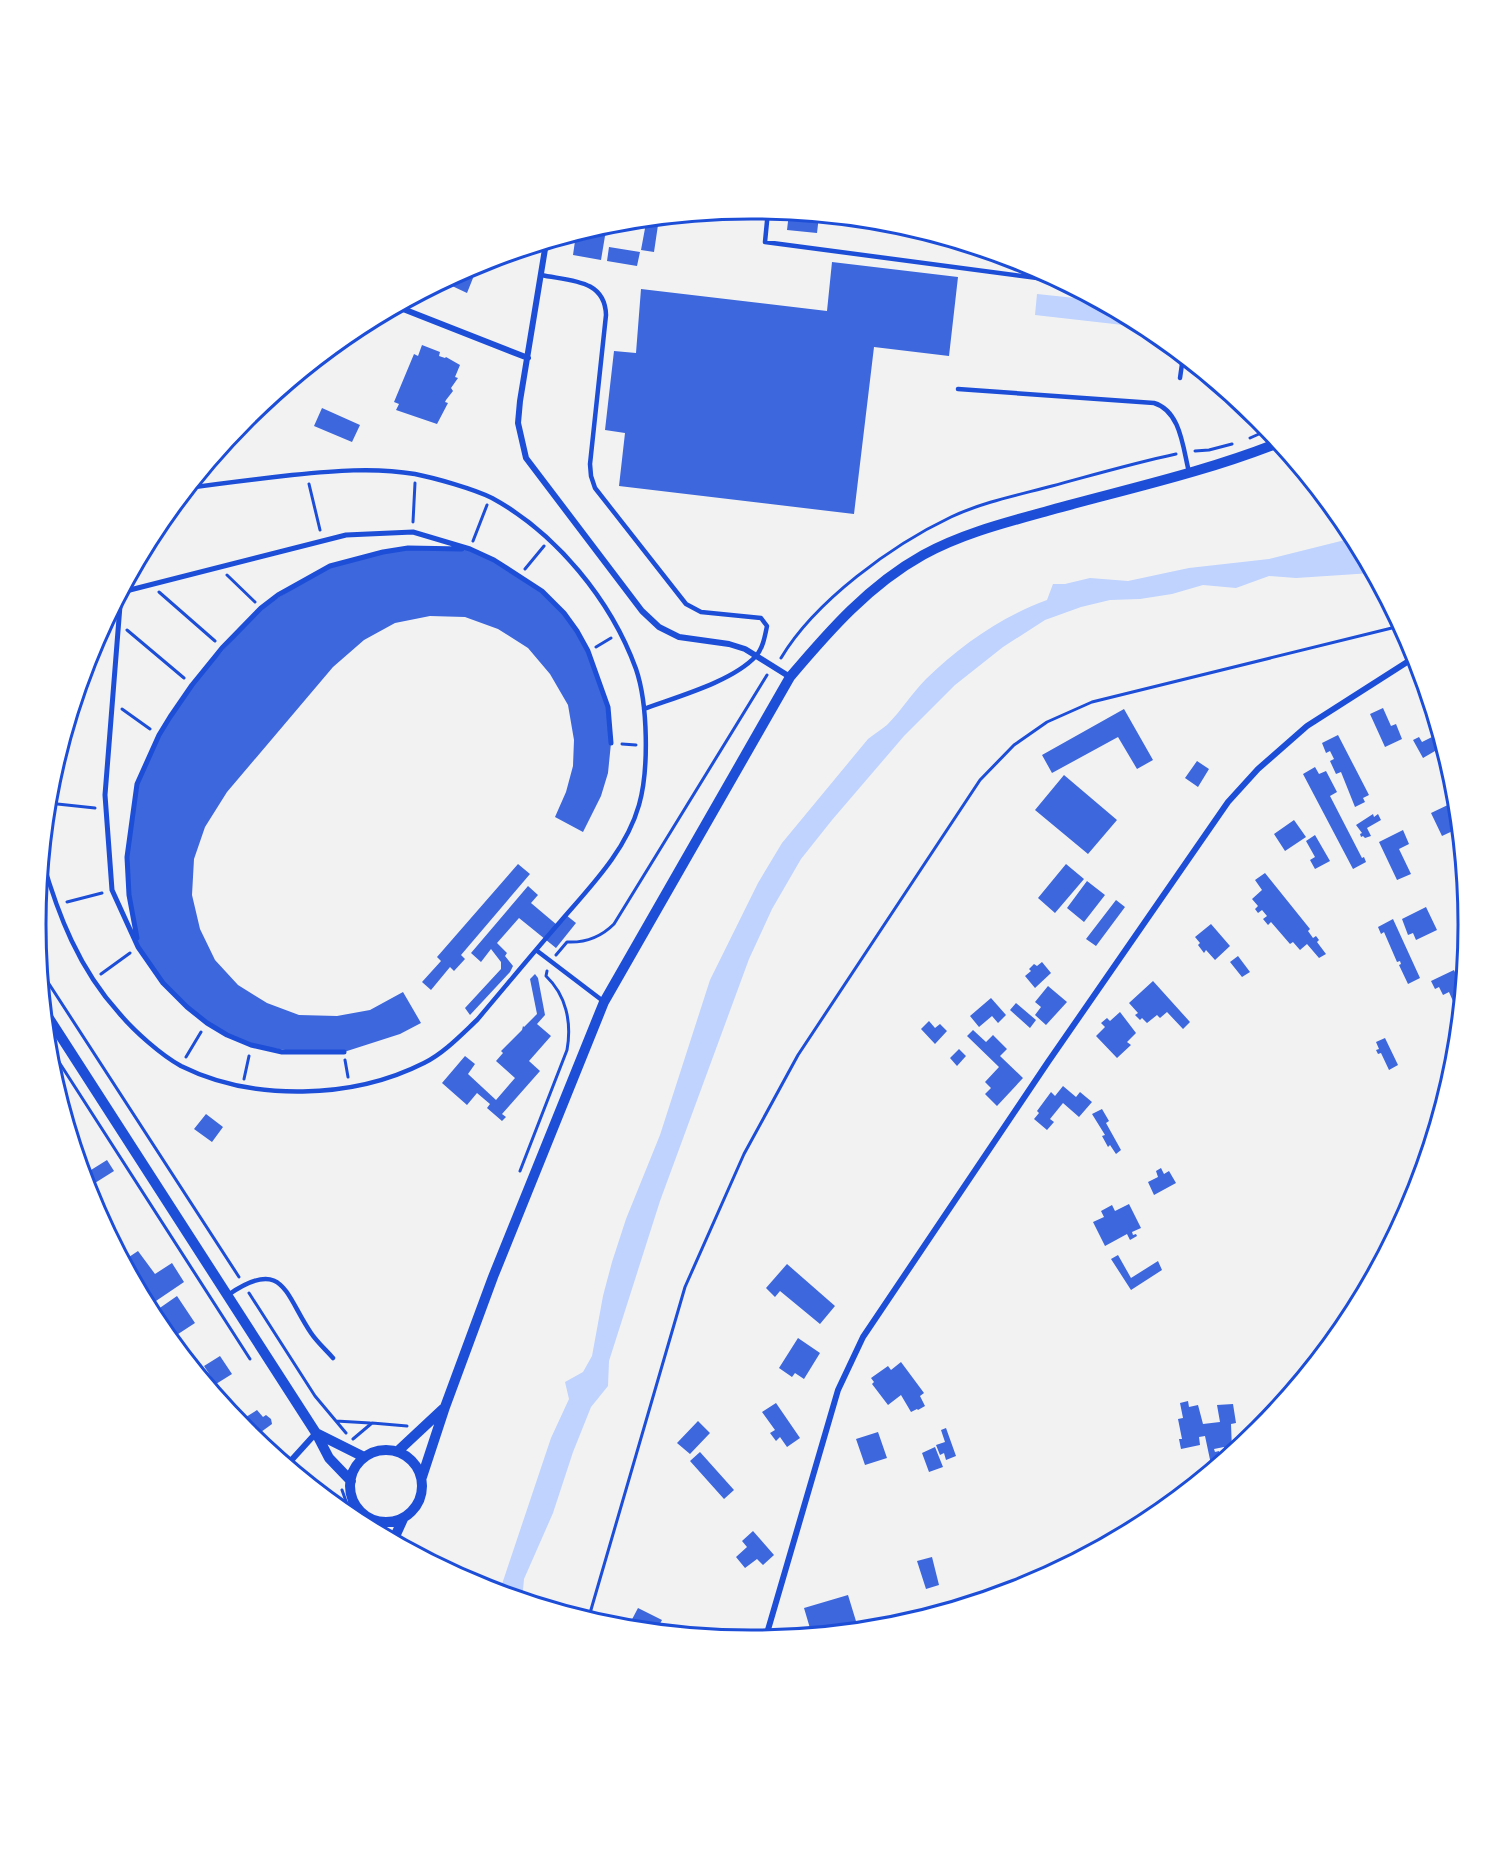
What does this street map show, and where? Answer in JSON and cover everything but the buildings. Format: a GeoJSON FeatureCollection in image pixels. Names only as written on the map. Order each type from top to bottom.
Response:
{"type":"FeatureCollection","features":[{"type":"Feature","properties":{"kind":"street"},"geometry":{"type":"LineString","coordinates":[[545,251],[518,423],[526,458],[642,611],[659,627],[679,637],[729,644],[745,649],[790,677]]}},
{"type":"Feature","properties":{"kind":"street"},"geometry":{"type":"LineString","coordinates":[[407,310],[528,358]]}},
{"type":"Feature","properties":{"kind":"street"},"geometry":{"type":"LineString","coordinates":[[422,1478],[445,1407],[497,1266],[604,1002],[790,677],[855,605],[880,584],[923,555],[984,529],[1245,456],[1270,446]]}},
{"type":"Feature","properties":{"kind":"street"},"geometry":{"type":"LineString","coordinates":[[131,590],[346,535],[413,532],[470,549],[494,560],[542,591],[564,613],[588,651],[608,707],[611,743]]}},
{"type":"Feature","properties":{"kind":"street"},"geometry":{"type":"LineString","coordinates":[[138,947],[129,895],[127,857],[137,784],[159,735],[192,685],[222,648],[261,608],[278,595],[330,566],[408,548],[470,549]]}},
{"type":"Feature","properties":{"kind":"street"},"geometry":{"type":"LineString","coordinates":[[120,611],[105,795],[112,890],[138,947],[164,983],[187,1007],[227,1035],[251,1045],[282,1052],[344,1052]]}},
{"type":"Feature","properties":{"kind":"street"},"geometry":{"type":"LineString","coordinates":[[768,1630],[838,1390],[863,1336],[1048,1062],[1228,802],[1258,769],[1307,726],[1407,662]]}},
{"type":"Feature","properties":{"kind":"street"},"geometry":{"type":"LineString","coordinates":[[54,1027],[316,1433],[329,1458],[351,1481]]}},
{"type":"Feature","properties":{"kind":"street"},"geometry":{"type":"LineString","coordinates":[[398,1451],[445,1407]]}},
{"type":"Feature","properties":{"kind":"street"},"geometry":{"type":"LineString","coordinates":[[316,1433],[364,1457]]}},
{"type":"Feature","properties":{"kind":"street"},"geometry":{"type":"LineString","coordinates":[[292,1459],[316,1433]]}},
{"type":"Feature","properties":{"kind":"street"},"geometry":{"type":"LineString","coordinates":[[361,1512],[352,1500],[350,1488],[356,1466],[364,1457],[374,1452],[398,1451],[409,1457],[417,1466],[422,1478],[423,1490],[420,1502],[413,1512],[403,1519],[391,1523],[373,1520]]}},
{"type":"Feature","properties":{"kind":"street"},"geometry":{"type":"LineString","coordinates":[[396,1534],[403,1519]]}},
{"type":"Feature","properties":{"kind":"lane"},"geometry":{"type":"LineString","coordinates":[[767,220],[765,242],[1031,277]]}},
{"type":"Feature","properties":{"kind":"lane"},"geometry":{"type":"LineString","coordinates":[[541,275],[592,286],[599,291],[606,302],[590,464],[591,476],[596,488],[686,604],[701,612],[761,618],[767,626],[762,647],[756,656],[727,677],[644,709]]}},
{"type":"Feature","properties":{"kind":"lane"},"geometry":{"type":"LineString","coordinates":[[1180,378],[1182,366]]}},
{"type":"Feature","properties":{"kind":"lane"},"geometry":{"type":"LineString","coordinates":[[958,389],[1143,402],[1164,406],[1176,422],[1189,472]]}},
{"type":"Feature","properties":{"kind":"lane"},"geometry":{"type":"LineString","coordinates":[[48,880],[55,905],[70,940],[93,980],[119,1013],[148,1041],[180,1065],[217,1080],[274,1091],[310,1092],[349,1088],[388,1078],[426,1062],[458,1038],[477,1020],[606,868],[626,838],[639,806],[645,776],[645,746],[644,709],[637,672],[621,633],[574,567],[549,540],[524,520],[490,498],[415,474],[345,469],[199,488]]}},
{"type":"Feature","properties":{"kind":"lane"},"geometry":{"type":"LineString","coordinates":[[536,950],[550,963],[604,1002]]}},
{"type":"Feature","properties":{"kind":"lane"},"geometry":{"type":"LineString","coordinates":[[228,1296],[252,1281],[274,1280],[285,1287],[312,1334],[333,1358]]}},
{"type":"Feature","properties":{"kind":"path"},"geometry":{"type":"LineString","coordinates":[[1243,441],[1258,434]]}},
{"type":"Feature","properties":{"kind":"path"},"geometry":{"type":"LineString","coordinates":[[1192,451],[1209,450],[1235,443]]}},
{"type":"Feature","properties":{"kind":"path"},"geometry":{"type":"LineString","coordinates":[[516,1181],[567,1050],[569,1038],[569,1025],[562,998],[554,983],[546,976],[550,963],[567,942],[577,943],[597,938],[614,924],[762,681],[795,636],[813,616],[859,575],[952,516],[1003,499],[1176,454]]}},
{"type":"Feature","properties":{"kind":"path"},"geometry":{"type":"LineString","coordinates":[[307,474],[322,540]]}},
{"type":"Feature","properties":{"kind":"path"},"geometry":{"type":"LineString","coordinates":[[413,532],[415,474]]}},
{"type":"Feature","properties":{"kind":"path"},"geometry":{"type":"LineString","coordinates":[[470,549],[490,498]]}},
{"type":"Feature","properties":{"kind":"path"},"geometry":{"type":"LineString","coordinates":[[519,576],[549,540]]}},
{"type":"Feature","properties":{"kind":"path"},"geometry":{"type":"LineString","coordinates":[[220,567],[261,608]]}},
{"type":"Feature","properties":{"kind":"path"},"geometry":{"type":"LineString","coordinates":[[151,585],[222,648]]}},
{"type":"Feature","properties":{"kind":"path"},"geometry":{"type":"LineString","coordinates":[[119,623],[192,685]]}},
{"type":"Feature","properties":{"kind":"path"},"geometry":{"type":"LineString","coordinates":[[591,1611],[685,1287],[744,1154],[798,1055],[980,780],[1014,745],[1047,722],[1092,702],[1392,628]]}},
{"type":"Feature","properties":{"kind":"path"},"geometry":{"type":"LineString","coordinates":[[588,651],[621,633]]}},
{"type":"Feature","properties":{"kind":"path"},"geometry":{"type":"LineString","coordinates":[[113,703],[159,735]]}},
{"type":"Feature","properties":{"kind":"path"},"geometry":{"type":"LineString","coordinates":[[611,743],[645,746]]}},
{"type":"Feature","properties":{"kind":"path"},"geometry":{"type":"LineString","coordinates":[[57,804],[106,809]]}},
{"type":"Feature","properties":{"kind":"path"},"geometry":{"type":"LineString","coordinates":[[55,905],[112,890]]}},
{"type":"Feature","properties":{"kind":"path"},"geometry":{"type":"LineString","coordinates":[[93,980],[138,947]]}},
{"type":"Feature","properties":{"kind":"path"},"geometry":{"type":"LineString","coordinates":[[49,985],[315,1396],[352,1439],[372,1423]]}},
{"type":"Feature","properties":{"kind":"path"},"geometry":{"type":"LineString","coordinates":[[180,1065],[207,1023]]}},
{"type":"Feature","properties":{"kind":"path"},"geometry":{"type":"LineString","coordinates":[[243,1085],[251,1045]]}},
{"type":"Feature","properties":{"kind":"path"},"geometry":{"type":"LineString","coordinates":[[344,1052],[349,1088]]}},
{"type":"Feature","properties":{"kind":"path"},"geometry":{"type":"LineString","coordinates":[[60,1064],[251,1360]]}},
{"type":"Feature","properties":{"kind":"path"},"geometry":{"type":"LineString","coordinates":[[336,1421],[412,1427]]}},
{"type":"Feature","properties":{"kind":"water"},"geometry":{"type":"Polygon","coordinates":[[[1037,294],[1075,298],[1123,325],[1035,315],[1037,294]]]}},
{"type":"Feature","properties":{"kind":"water"},"geometry":{"type":"Polygon","coordinates":[[[1344,540],[1364,574],[1296,578],[1269,576],[1236,588],[1203,585],[1172,594],[1140,599],[1110,600],[1081,607],[1045,620],[1003,647],[955,685],[904,736],[801,859],[772,909],[749,959],[660,1201],[609,1361],[608,1386],[591,1407],[553,1513],[524,1579],[523,1592],[502,1584],[551,1438],[569,1399],[565,1382],[583,1372],[592,1356],[612,1262],[626,1219],[660,1135],[710,980],[758,883],[782,843],[868,739],[887,725],[926,679],[982,633],[1047,600],[1053,584],[1065,584],[1090,578],[1128,581],[1189,568],[1269,559],[1344,540]]]}}]}
